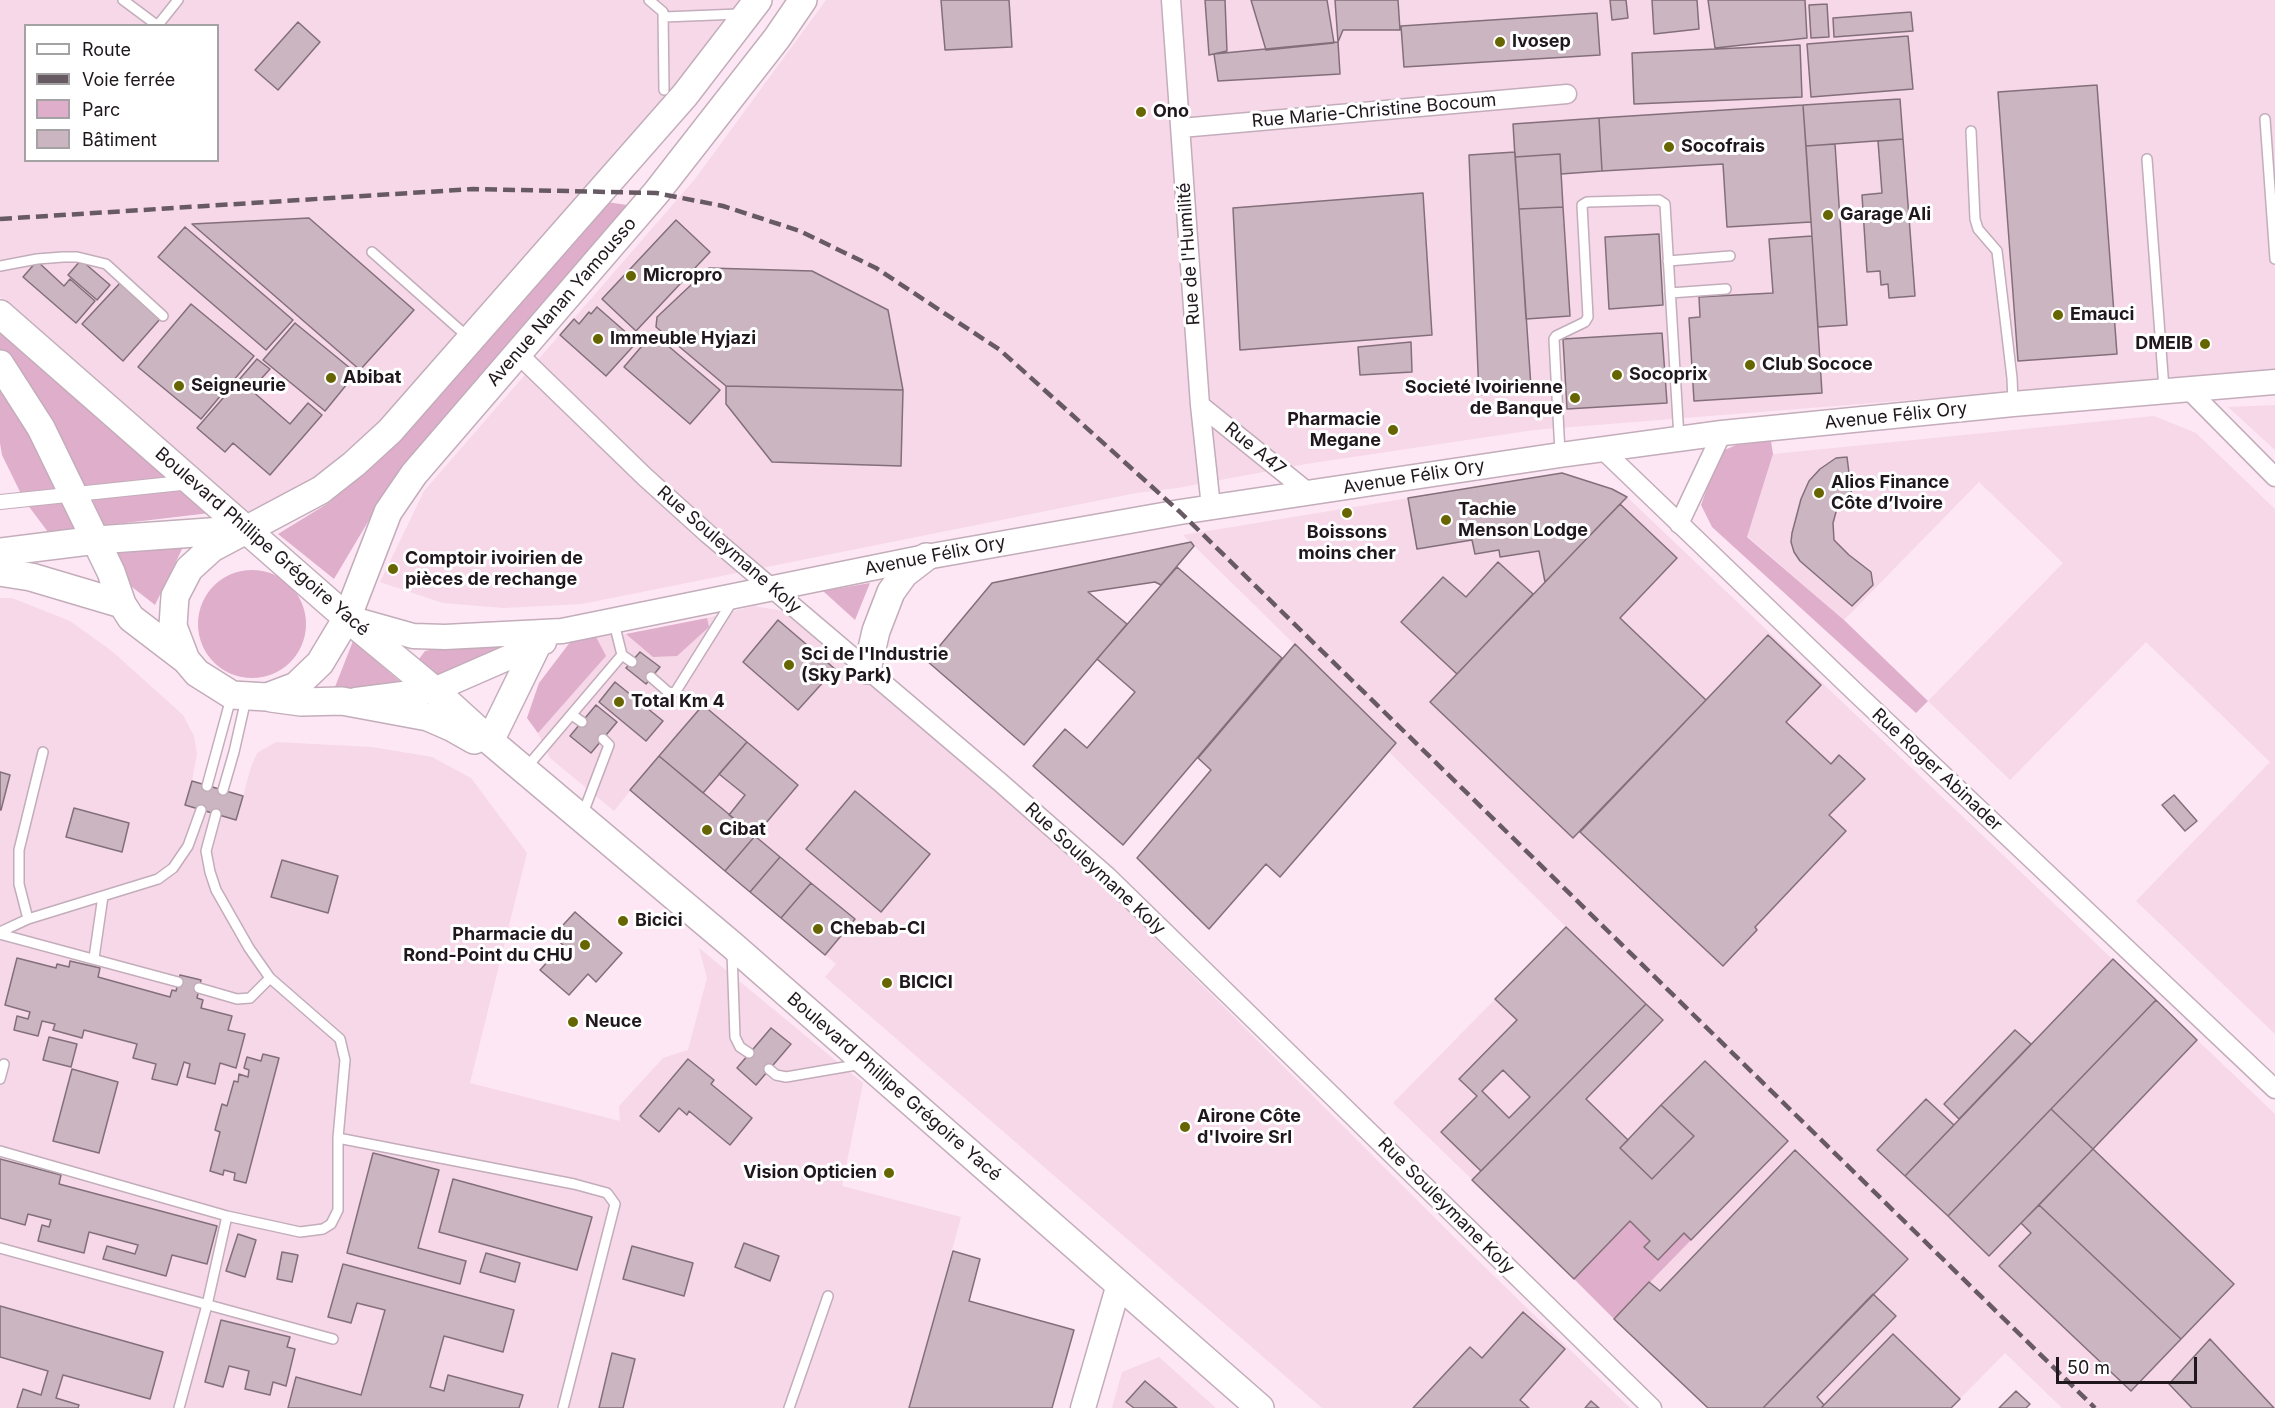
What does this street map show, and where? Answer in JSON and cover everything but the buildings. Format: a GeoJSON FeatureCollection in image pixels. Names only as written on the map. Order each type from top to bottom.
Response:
{"type":"FeatureCollection","features":[{"type":"Feature","properties":{"kind":"main road","name":"Avenue Nanan Yamousso"},"geometry":{"type":"LineString","coordinates":[[347,618],[388,512],[414,474],[656,193],[777,38],[803,0]]}},
{"type":"Feature","properties":{"kind":"main road"},"geometry":{"type":"LineString","coordinates":[[186,660],[172,626],[175,596],[189,569],[212,548],[321,490],[390,431],[685,95],[754,7]]}},
{"type":"Feature","properties":{"kind":"main road","name":"Boulevard Phillipe Grégoire Yacé"},"geometry":{"type":"LineString","coordinates":[[0,314],[347,618],[435,690],[490,741],[732,945],[1260,1408]]}},
{"type":"Feature","properties":{"kind":"main road"},"geometry":{"type":"LineString","coordinates":[[0,364],[41,428],[75,493],[111,572],[122,604],[131,618],[186,660],[197,673],[248,696],[297,686],[320,663],[347,618]]}},
{"type":"Feature","properties":{"kind":"main road"},"geometry":{"type":"LineString","coordinates":[[0,552],[97,540],[247,530]]}},
{"type":"Feature","properties":{"kind":"main road"},"geometry":{"type":"LineString","coordinates":[[867,670],[876,631],[891,592],[904,574],[926,557]]}},
{"type":"Feature","properties":{"kind":"main road"},"geometry":{"type":"LineString","coordinates":[[0,572],[31,577],[122,604]]}},
{"type":"Feature","properties":{"kind":"main road"},"geometry":{"type":"LineString","coordinates":[[490,741],[536,647]]}},
{"type":"Feature","properties":{"kind":"main road","name":"Boulevard Phillipe Grégoire Yacé"},"geometry":{"type":"LineString","coordinates":[[248,696],[301,702],[342,701],[417,715],[440,722],[525,770]]}},
{"type":"Feature","properties":{"kind":"street","name":"Rue de l'Humilité"},"geometry":{"type":"LineString","coordinates":[[1171,0],[1200,405],[1211,507]]}},
{"type":"Feature","properties":{"kind":"street","name":"Rue Marie-Christine Bocoum"},"geometry":{"type":"LineString","coordinates":[[1181,128],[1567,94]]}},
{"type":"Feature","properties":{"kind":"street","name":"Rue Souleymane Koly"},"geometry":{"type":"LineString","coordinates":[[517,353],[645,477],[770,588],[993,776],[1108,877],[1652,1408]]}},
{"type":"Feature","properties":{"kind":"street","name":"Avenue Félix Ory"},"geometry":{"type":"LineString","coordinates":[[347,618],[413,636],[445,637],[562,631],[926,557],[1211,507],[1560,455],[1722,433],[2013,404],[2275,382]]}},
{"type":"Feature","properties":{"kind":"street"},"geometry":{"type":"LineString","coordinates":[[2188,390],[2275,477]]}},
{"type":"Feature","properties":{"kind":"street","name":"Rue A47"},"geometry":{"type":"LineString","coordinates":[[1200,405],[1309,493]]}},
{"type":"Feature","properties":{"kind":"street"},"geometry":{"type":"LineString","coordinates":[[1678,524],[1722,433]]}},
{"type":"Feature","properties":{"kind":"street","name":"Rue Roger Abinader"},"geometry":{"type":"LineString","coordinates":[[1602,449],[1678,524],[2275,1089]]}},
{"type":"Feature","properties":{"kind":"street"},"geometry":{"type":"LineString","coordinates":[[0,502],[193,482]]}},
{"type":"Feature","properties":{"kind":"street","name":"Avenue Félix Ory"},"geometry":{"type":"LineString","coordinates":[[342,701],[435,690],[536,647],[562,631]]}},
{"type":"Feature","properties":{"kind":"street"},"geometry":{"type":"LineString","coordinates":[[1083,1408],[1119,1284]]}},
{"type":"Feature","properties":{"kind":"lane"},"geometry":{"type":"LineString","coordinates":[[123,0],[157,24]]}},
{"type":"Feature","properties":{"kind":"lane"},"geometry":{"type":"LineString","coordinates":[[159,24],[178,0]]}},
{"type":"Feature","properties":{"kind":"lane"},"geometry":{"type":"LineString","coordinates":[[649,0],[660,4],[664,17],[664,90]]}},
{"type":"Feature","properties":{"kind":"lane"},"geometry":{"type":"LineString","coordinates":[[664,17],[754,7]]}},
{"type":"Feature","properties":{"kind":"lane"},"geometry":{"type":"LineString","coordinates":[[2265,119],[2275,259]]}},
{"type":"Feature","properties":{"kind":"lane"},"geometry":{"type":"LineString","coordinates":[[1971,131],[1975,219],[1978,229],[1997,251],[2013,404]]}},
{"type":"Feature","properties":{"kind":"lane"},"geometry":{"type":"LineString","coordinates":[[2146,159],[2164,391]]}},
{"type":"Feature","properties":{"kind":"lane"},"geometry":{"type":"LineString","coordinates":[[1560,455],[1554,339],[1585,322],[1588,317],[1582,205],[1587,202],[1663,201],[1679,438]]}},
{"type":"Feature","properties":{"kind":"lane"},"geometry":{"type":"LineString","coordinates":[[372,252],[471,339]]}},
{"type":"Feature","properties":{"kind":"lane"},"geometry":{"type":"LineString","coordinates":[[1668,261],[1730,256]]}},
{"type":"Feature","properties":{"kind":"lane"},"geometry":{"type":"LineString","coordinates":[[0,266],[63,257],[106,264],[163,316]]}},
{"type":"Feature","properties":{"kind":"lane"},"geometry":{"type":"LineString","coordinates":[[1670,293],[1726,289]]}},
{"type":"Feature","properties":{"kind":"lane"},"geometry":{"type":"LineString","coordinates":[[651,677],[668,692],[676,691],[736,595]]}},
{"type":"Feature","properties":{"kind":"lane"},"geometry":{"type":"LineString","coordinates":[[613,620],[621,655],[632,662]]}},
{"type":"Feature","properties":{"kind":"lane"},"geometry":{"type":"LineString","coordinates":[[525,770],[621,655]]}},
{"type":"Feature","properties":{"kind":"lane"},"geometry":{"type":"LineString","coordinates":[[207,786],[248,696]]}},
{"type":"Feature","properties":{"kind":"lane"},"geometry":{"type":"LineString","coordinates":[[223,790],[248,696]]}},
{"type":"Feature","properties":{"kind":"lane"},"geometry":{"type":"LineString","coordinates":[[572,715],[582,722]]}},
{"type":"Feature","properties":{"kind":"lane"},"geometry":{"type":"LineString","coordinates":[[581,818],[609,745],[603,739]]}},
{"type":"Feature","properties":{"kind":"lane"},"geometry":{"type":"LineString","coordinates":[[28,919],[18,884],[19,850],[43,752]]}},
{"type":"Feature","properties":{"kind":"lane"},"geometry":{"type":"LineString","coordinates":[[0,933],[28,919],[158,879],[173,868],[188,846],[201,810]]}},
{"type":"Feature","properties":{"kind":"lane"},"geometry":{"type":"LineString","coordinates":[[0,1151],[227,1216],[300,1232],[323,1230],[331,1224],[338,1210],[338,1138],[345,1060],[340,1039],[270,978],[249,948],[222,900],[210,873],[206,851],[216,814]]}},
{"type":"Feature","properties":{"kind":"lane"},"geometry":{"type":"LineString","coordinates":[[94,958],[103,896]]}},
{"type":"Feature","properties":{"kind":"lane"},"geometry":{"type":"LineString","coordinates":[[0,933],[178,982]]}},
{"type":"Feature","properties":{"kind":"lane"},"geometry":{"type":"LineString","coordinates":[[732,945],[735,1037],[740,1047],[749,1053]]}},
{"type":"Feature","properties":{"kind":"lane"},"geometry":{"type":"LineString","coordinates":[[199,988],[237,999],[250,998],[270,978]]}},
{"type":"Feature","properties":{"kind":"lane"},"geometry":{"type":"LineString","coordinates":[[769,1069],[776,1076],[786,1077],[866,1063]]}},
{"type":"Feature","properties":{"kind":"lane"},"geometry":{"type":"LineString","coordinates":[[0,1079],[4,1064]]}},
{"type":"Feature","properties":{"kind":"lane"},"geometry":{"type":"LineString","coordinates":[[338,1138],[574,1184],[607,1193],[615,1204],[563,1408]]}},
{"type":"Feature","properties":{"kind":"lane"},"geometry":{"type":"LineString","coordinates":[[178,1408],[207,1305],[227,1216]]}},
{"type":"Feature","properties":{"kind":"lane"},"geometry":{"type":"LineString","coordinates":[[0,1248],[333,1339]]}},
{"type":"Feature","properties":{"kind":"lane"},"geometry":{"type":"LineString","coordinates":[[789,1408],[828,1296]]}},
{"type":"Feature","properties":{"kind":"shaded area"},"geometry":{"type":"Polygon","coordinates":[[[0,0],[741,0],[657,107],[382,421],[311,480],[246,513],[0,297],[0,0]]]}},
{"type":"Feature","properties":{"kind":"shaded area"},"geometry":{"type":"Polygon","coordinates":[[[826,0],[2275,0],[2275,371],[1534,430],[1306,464],[1178,488],[1136,493],[582,604],[504,608],[443,603],[380,582],[424,491],[695,179],[826,0]]]}},
{"type":"Feature","properties":{"kind":"shaded area"},"geometry":{"type":"Polygon","coordinates":[[[2275,405],[2275,450],[2228,407],[2275,405]]]}},
{"type":"Feature","properties":{"kind":"shaded area"},"geometry":{"type":"Polygon","coordinates":[[[2154,416],[2196,433],[2275,509],[2275,1034],[2136,901],[2270,762],[2146,642],[2010,780],[1928,701],[2063,563],[1979,482],[1844,620],[1747,536],[1773,454],[2154,416]]]}},
{"type":"Feature","properties":{"kind":"shaded area"},"geometry":{"type":"Polygon","coordinates":[[[1562,473],[1612,489],[1627,497],[2275,1114],[2275,1408],[2062,1408],[2005,1353],[1951,1408],[1708,1408],[1393,1103],[1566,927],[1388,751],[1395,743],[1183,535],[1562,473]]]}},
{"type":"Feature","properties":{"kind":"shaded area"},"geometry":{"type":"Polygon","coordinates":[[[0,598],[12,598],[70,621],[113,652],[183,715],[194,736],[197,754],[192,781],[243,796],[257,753],[276,742],[372,747],[432,757],[471,778],[527,853],[470,1083],[620,1121],[619,1106],[663,1058],[688,1050],[707,978],[699,948],[863,1083],[842,1186],[961,1217],[909,1408],[0,1408],[0,598]]]}},
{"type":"Feature","properties":{"kind":"shaded area"},"geometry":{"type":"Polygon","coordinates":[[[754,606],[783,611],[989,785],[1109,892],[1457,1240],[1630,1408],[1322,1408],[825,977],[836,964],[630,791],[614,811],[550,758],[538,733],[527,718],[539,683],[595,635],[626,634],[754,606]]]}},
{"type":"Feature","properties":{"kind":"shaded area"},"geometry":{"type":"Polygon","coordinates":[[[1159,1357],[1216,1408],[1112,1408],[1122,1372],[1159,1357]]]}},
{"type":"Feature","properties":{"kind":"green space"},"geometry":{"type":"Polygon","coordinates":[[[607,202],[627,205],[397,473],[334,579],[278,534],[330,502],[398,442],[607,202]]]}},
{"type":"Feature","properties":{"kind":"green space"},"geometry":{"type":"Polygon","coordinates":[[[0,328],[210,513],[48,532],[24,500],[2,455],[0,443],[0,328]]]}},
{"type":"Feature","properties":{"kind":"green space"},"geometry":{"type":"Polygon","coordinates":[[[1771,441],[1773,454],[1747,537],[1844,620],[1928,701],[1916,713],[1712,527],[1701,505],[1720,452],[1736,445],[1771,441]]]}},
{"type":"Feature","properties":{"kind":"green space"},"geometry":{"type":"Polygon","coordinates":[[[183,547],[155,605],[109,569],[109,554],[183,547]]]}},
{"type":"Feature","properties":{"kind":"green space"},"geometry":{"type":"Polygon","coordinates":[[[252,570],[272,575],[290,586],[301,604],[306,624],[301,644],[290,662],[272,673],[252,678],[232,673],[214,662],[203,644],[198,624],[203,604],[214,586],[232,575],[252,570]]]}},
{"type":"Feature","properties":{"kind":"green space"},"geometry":{"type":"Polygon","coordinates":[[[870,583],[855,620],[823,591],[870,583]]]}},
{"type":"Feature","properties":{"kind":"green space"},"geometry":{"type":"Polygon","coordinates":[[[707,618],[709,627],[677,656],[653,657],[626,634],[707,618]]]}},
{"type":"Feature","properties":{"kind":"green space"},"geometry":{"type":"Polygon","coordinates":[[[510,634],[514,641],[441,677],[419,659],[425,651],[510,634]]]}},
{"type":"Feature","properties":{"kind":"green space"},"geometry":{"type":"Polygon","coordinates":[[[595,635],[606,656],[538,733],[527,718],[539,683],[574,637],[595,635]]]}},
{"type":"Feature","properties":{"kind":"green space"},"geometry":{"type":"Polygon","coordinates":[[[353,641],[404,685],[333,692],[353,641]]]}},
{"type":"Feature","properties":{"kind":"green space"},"geometry":{"type":"Polygon","coordinates":[[[1630,1221],[1650,1241],[1644,1247],[1658,1260],[1684,1233],[1691,1240],[1614,1319],[1574,1279],[1630,1221]]]}},
{"type":"Feature","properties":{"kind":"railway"},"geometry":{"type":"LineString","coordinates":[[0,219],[473,189],[656,193],[723,206],[800,231],[876,268],[1000,350],[1180,512],[2095,1408]]}},
{"type":"Feature","properties":{"kind":"place","name":"Ivosep"},"geometry":{"type":"Point","coordinates":[1500,42]}},
{"type":"Feature","properties":{"kind":"place","name":"Ono"},"geometry":{"type":"Point","coordinates":[1141,112]}},
{"type":"Feature","properties":{"kind":"place","name":"Socofrais"},"geometry":{"type":"Point","coordinates":[1669,147]}},
{"type":"Feature","properties":{"kind":"place","name":"Garage Ali"},"geometry":{"type":"Point","coordinates":[1828,215]}},
{"type":"Feature","properties":{"kind":"place","name":"Micropro"},"geometry":{"type":"Point","coordinates":[631,276]}},
{"type":"Feature","properties":{"kind":"place","name":"Emauci"},"geometry":{"type":"Point","coordinates":[2058,315]}},
{"type":"Feature","properties":{"kind":"place","name":"Immeuble Hyjazi"},"geometry":{"type":"Point","coordinates":[598,339]}},
{"type":"Feature","properties":{"kind":"place","name":"DMEIB"},"geometry":{"type":"Point","coordinates":[2205,344]}},
{"type":"Feature","properties":{"kind":"place","name":"Club Sococe"},"geometry":{"type":"Point","coordinates":[1750,365]}},
{"type":"Feature","properties":{"kind":"place","name":"Socoprix"},"geometry":{"type":"Point","coordinates":[1617,375]}},
{"type":"Feature","properties":{"kind":"place","name":"Abibat"},"geometry":{"type":"Point","coordinates":[331,378]}},
{"type":"Feature","properties":{"kind":"place","name":"Seigneurie"},"geometry":{"type":"Point","coordinates":[179,386]}},
{"type":"Feature","properties":{"kind":"place","name":"Societé Ivoirienne de Banque"},"geometry":{"type":"Point","coordinates":[1575,398]}},
{"type":"Feature","properties":{"kind":"place","name":"Pharmacie Megane"},"geometry":{"type":"Point","coordinates":[1393,430]}},
{"type":"Feature","properties":{"kind":"place","name":"Alios Finance Côte d’Ivoire"},"geometry":{"type":"Point","coordinates":[1819,493]}},
{"type":"Feature","properties":{"kind":"place","name":"Boissons moins cher"},"geometry":{"type":"Point","coordinates":[1347,513]}},
{"type":"Feature","properties":{"kind":"place","name":"Tachie Menson Lodge"},"geometry":{"type":"Point","coordinates":[1446,520]}},
{"type":"Feature","properties":{"kind":"place","name":"Comptoir ivoirien de pièces de rechange"},"geometry":{"type":"Point","coordinates":[393,569]}},
{"type":"Feature","properties":{"kind":"place","name":"Sci de l'Industrie (Sky Park)"},"geometry":{"type":"Point","coordinates":[789,665]}},
{"type":"Feature","properties":{"kind":"place","name":"Total Km 4"},"geometry":{"type":"Point","coordinates":[619,702]}},
{"type":"Feature","properties":{"kind":"place","name":"Cibat"},"geometry":{"type":"Point","coordinates":[707,830]}},
{"type":"Feature","properties":{"kind":"place","name":"Bicici"},"geometry":{"type":"Point","coordinates":[623,921]}},
{"type":"Feature","properties":{"kind":"place","name":"Chebab-CI"},"geometry":{"type":"Point","coordinates":[818,929]}},
{"type":"Feature","properties":{"kind":"place","name":"Pharmacie du Rond-Point du CHU"},"geometry":{"type":"Point","coordinates":[585,945]}},
{"type":"Feature","properties":{"kind":"place","name":"BICICI"},"geometry":{"type":"Point","coordinates":[887,983]}},
{"type":"Feature","properties":{"kind":"place","name":"Neuce"},"geometry":{"type":"Point","coordinates":[573,1022]}},
{"type":"Feature","properties":{"kind":"place","name":"Airone Côte d'Ivoire Srl"},"geometry":{"type":"Point","coordinates":[1185,1127]}},
{"type":"Feature","properties":{"kind":"place","name":"Vision Opticien"},"geometry":{"type":"Point","coordinates":[889,1173]}}]}
